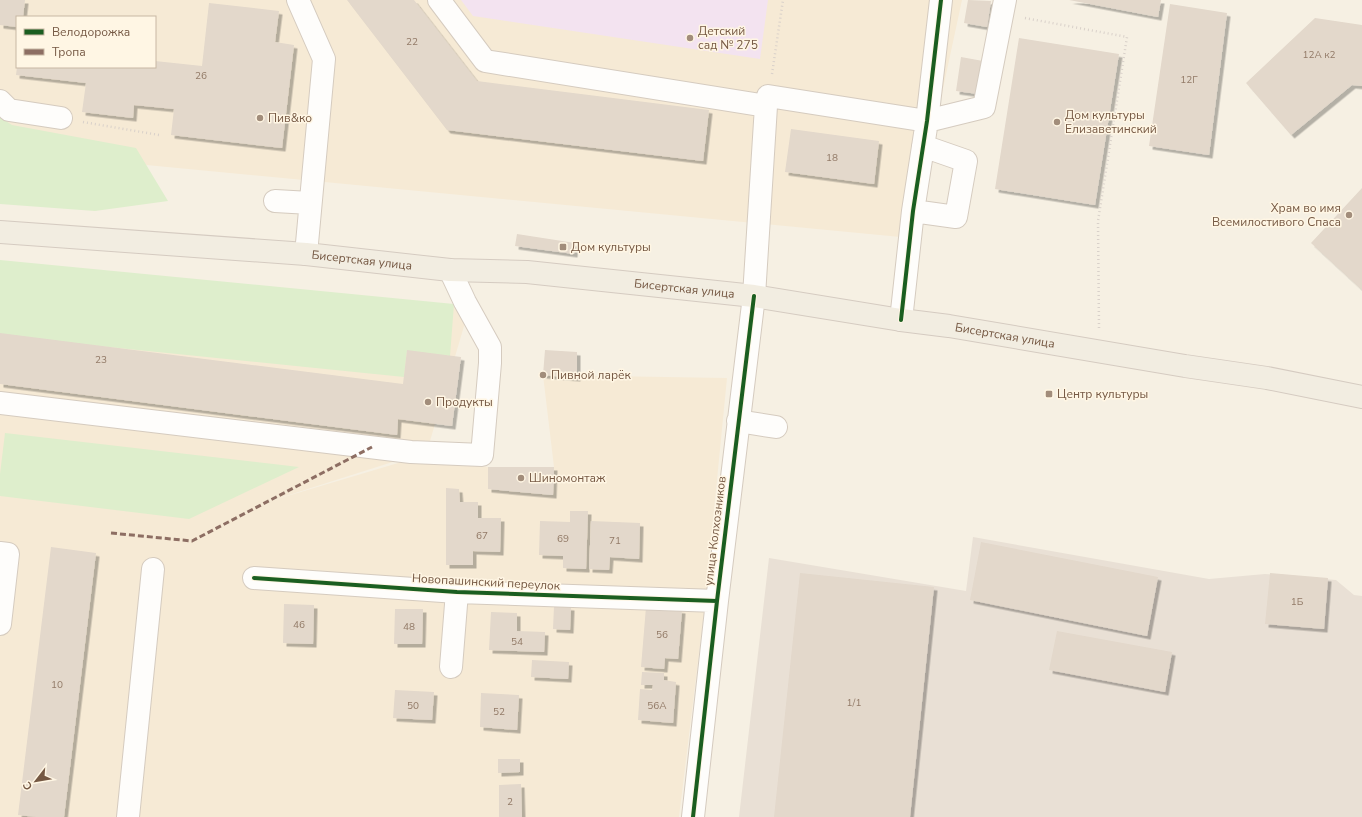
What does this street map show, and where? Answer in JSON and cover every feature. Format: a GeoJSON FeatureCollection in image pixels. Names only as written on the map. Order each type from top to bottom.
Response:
{"type":"FeatureCollection","features":[{"type":"Feature","properties":{"kind":"main road","name":"Бисертская улица"},"geometry":{"type":"LineString","coordinates":[[0,232],[306,254],[450,270],[527,272],[754,296],[1267,378],[1362,397]]}},
{"type":"Feature","properties":{"kind":"street"},"geometry":{"type":"LineString","coordinates":[[298,0],[324,59],[306,254]]}},
{"type":"Feature","properties":{"kind":"street"},"geometry":{"type":"LineString","coordinates":[[439,0],[485,61],[767,101],[927,121],[984,107],[1005,0]]}},
{"type":"Feature","properties":{"kind":"street"},"geometry":{"type":"LineString","coordinates":[[901,320],[913,211],[927,121],[940,0]]}},
{"type":"Feature","properties":{"kind":"street"},"geometry":{"type":"LineString","coordinates":[[0,101],[9,110],[61,118]]}},
{"type":"Feature","properties":{"kind":"street","name":"улица Колхозников"},"geometry":{"type":"LineString","coordinates":[[693,817],[738,420],[754,296],[767,101]]}},
{"type":"Feature","properties":{"kind":"street"},"geometry":{"type":"LineString","coordinates":[[913,211],[956,217],[966,161],[923,146]]}},
{"type":"Feature","properties":{"kind":"street"},"geometry":{"type":"LineString","coordinates":[[275,201],[310,203]]}},
{"type":"Feature","properties":{"kind":"street"},"geometry":{"type":"LineString","coordinates":[[0,403],[411,452],[482,455],[490,348],[465,302],[450,270]]}},
{"type":"Feature","properties":{"kind":"street"},"geometry":{"type":"LineString","coordinates":[[738,420],[776,427]]}},
{"type":"Feature","properties":{"kind":"street"},"geometry":{"type":"LineString","coordinates":[[0,553],[8,554],[0,624]]}},
{"type":"Feature","properties":{"kind":"street"},"geometry":{"type":"LineString","coordinates":[[128,817],[152,569]]}},
{"type":"Feature","properties":{"kind":"street","name":"Новопашинский переулок"},"geometry":{"type":"LineString","coordinates":[[254,578],[457,592],[717,600]]}},
{"type":"Feature","properties":{"kind":"street"},"geometry":{"type":"LineString","coordinates":[[451,667],[457,592]]}},
{"type":"Feature","properties":{"kind":"path"},"geometry":{"type":"LineString","coordinates":[[767,101],[783,0]]}},
{"type":"Feature","properties":{"kind":"path"},"geometry":{"type":"LineString","coordinates":[[1022,18],[1127,37],[1098,221],[1100,352]]}},
{"type":"Feature","properties":{"kind":"path"},"geometry":{"type":"LineString","coordinates":[[61,118],[159,135]]}},
{"type":"Feature","properties":{"kind":"shaded area"},"geometry":{"type":"Polygon","coordinates":[[[0,0],[962,0],[911,238],[0,151],[0,0]]]}},
{"type":"Feature","properties":{"kind":"shaded area","name":"Детский сад № 275"},"geometry":{"type":"Polygon","coordinates":[[[461,0],[768,0],[760,59],[473,16],[461,0]]]}},
{"type":"Feature","properties":{"kind":"shaded area"},"geometry":{"type":"Polygon","coordinates":[[[0,279],[470,306],[427,451],[267,502],[425,455],[488,467],[488,489],[553,495],[554,467],[543,375],[727,378],[704,612],[679,817],[0,817],[0,279]]]}},
{"type":"Feature","properties":{"kind":"shaded area"},"geometry":{"type":"Polygon","coordinates":[[[973,537],[1209,579],[1265,574],[1336,580],[1354,595],[1362,596],[1362,817],[739,817],[769,558],[966,591],[973,537]]]}},
{"type":"Feature","properties":{"kind":"green space"},"geometry":{"type":"Polygon","coordinates":[[[0,117],[12,125],[136,148],[168,201],[95,211],[0,204],[0,117]]]}},
{"type":"Feature","properties":{"kind":"green space"},"geometry":{"type":"Polygon","coordinates":[[[0,260],[454,304],[450,356],[407,351],[404,377],[0,336],[0,260]]]}},
{"type":"Feature","properties":{"kind":"green space"},"geometry":{"type":"Polygon","coordinates":[[[5,433],[299,467],[189,519],[0,496],[0,474],[5,433]]]}},
{"type":"Feature","properties":{"kind":"building"},"geometry":{"type":"Polygon","coordinates":[[[0,0],[25,0],[23,16],[16,16],[16,27],[0,25],[0,0]]]}},
{"type":"Feature","properties":{"kind":"building"},"geometry":{"type":"Polygon","coordinates":[[[347,0],[414,0],[477,81],[709,110],[703,161],[447,130],[347,0]]]}},
{"type":"Feature","properties":{"kind":"building"},"geometry":{"type":"Polygon","coordinates":[[[968,0],[991,1],[987,27],[964,23],[968,0]]]}},
{"type":"Feature","properties":{"kind":"building"},"geometry":{"type":"Polygon","coordinates":[[[1069,0],[1161,0],[1158,17],[1069,0]]]}},
{"type":"Feature","properties":{"kind":"building"},"geometry":{"type":"Polygon","coordinates":[[[209,3],[279,11],[275,42],[294,45],[282,148],[171,135],[174,109],[134,105],[133,118],[82,112],[86,83],[16,75],[17,68],[156,68],[156,61],[202,66],[209,3]]]}},
{"type":"Feature","properties":{"kind":"building"},"geometry":{"type":"Polygon","coordinates":[[[1170,4],[1227,13],[1209,155],[1149,146],[1170,4]]]}},
{"type":"Feature","properties":{"kind":"building"},"geometry":{"type":"Polygon","coordinates":[[[1315,18],[1362,25],[1362,86],[1352,85],[1291,135],[1246,83],[1315,18]]]}},
{"type":"Feature","properties":{"kind":"building","name":"Дом культуры Елизаветинский"},"geometry":{"type":"Polygon","coordinates":[[[1019,38],[1119,54],[1095,205],[995,189],[1019,38]]]}},
{"type":"Feature","properties":{"kind":"building"},"geometry":{"type":"Polygon","coordinates":[[[961,57],[983,61],[978,94],[956,91],[961,57]]]}},
{"type":"Feature","properties":{"kind":"building"},"geometry":{"type":"Polygon","coordinates":[[[791,129],[879,141],[874,184],[785,172],[791,129]]]}},
{"type":"Feature","properties":{"kind":"building","name":"Храм во имя Всемилостивого Спаса"},"geometry":{"type":"Polygon","coordinates":[[[1362,188],[1362,290],[1311,243],[1362,188]]]}},
{"type":"Feature","properties":{"kind":"building"},"geometry":{"type":"Polygon","coordinates":[[[517,234],[575,243],[574,254],[515,246],[517,234]]]}},
{"type":"Feature","properties":{"kind":"building"},"geometry":{"type":"Polygon","coordinates":[[[0,333],[403,384],[407,350],[461,357],[452,426],[398,419],[397,435],[0,384],[0,333]]]}},
{"type":"Feature","properties":{"kind":"building"},"geometry":{"type":"Polygon","coordinates":[[[545,350],[577,352],[577,378],[543,375],[545,350]]]}},
{"type":"Feature","properties":{"kind":"building","name":"Шиномонтаж"},"geometry":{"type":"Polygon","coordinates":[[[488,467],[554,467],[553,495],[488,489],[488,467]]]}},
{"type":"Feature","properties":{"kind":"building"},"geometry":{"type":"Polygon","coordinates":[[[446,488],[459,489],[460,502],[478,502],[478,518],[501,518],[500,552],[473,551],[473,565],[446,565],[446,488]]]}},
{"type":"Feature","properties":{"kind":"building"},"geometry":{"type":"Polygon","coordinates":[[[570,511],[588,511],[586,569],[563,568],[563,556],[539,555],[540,521],[570,522],[570,511]]]}},
{"type":"Feature","properties":{"kind":"building"},"geometry":{"type":"Polygon","coordinates":[[[591,521],[640,523],[639,559],[610,557],[609,570],[589,569],[591,521]]]}},
{"type":"Feature","properties":{"kind":"building"},"geometry":{"type":"Polygon","coordinates":[[[981,542],[1158,577],[1147,636],[970,600],[981,542]]]}},
{"type":"Feature","properties":{"kind":"building"},"geometry":{"type":"Polygon","coordinates":[[[51,547],[96,553],[64,817],[36,817],[18,815],[51,547]]]}},
{"type":"Feature","properties":{"kind":"building"},"geometry":{"type":"Polygon","coordinates":[[[800,573],[934,587],[910,817],[774,817],[800,573]]]}},
{"type":"Feature","properties":{"kind":"building"},"geometry":{"type":"Polygon","coordinates":[[[1270,573],[1328,578],[1324,629],[1265,624],[1270,573]]]}},
{"type":"Feature","properties":{"kind":"building"},"geometry":{"type":"Polygon","coordinates":[[[284,604],[314,605],[313,644],[283,643],[284,604]]]}},
{"type":"Feature","properties":{"kind":"building"},"geometry":{"type":"Polygon","coordinates":[[[554,606],[571,607],[570,630],[553,629],[554,606]]]}},
{"type":"Feature","properties":{"kind":"building"},"geometry":{"type":"Polygon","coordinates":[[[646,607],[682,610],[678,659],[665,658],[664,669],[641,667],[646,607]]]}},
{"type":"Feature","properties":{"kind":"building"},"geometry":{"type":"Polygon","coordinates":[[[395,609],[423,609],[422,644],[394,644],[395,609]]]}},
{"type":"Feature","properties":{"kind":"building"},"geometry":{"type":"Polygon","coordinates":[[[491,612],[517,613],[517,631],[545,632],[544,652],[489,650],[491,612]]]}},
{"type":"Feature","properties":{"kind":"building"},"geometry":{"type":"Polygon","coordinates":[[[1057,631],[1172,652],[1165,692],[1049,670],[1057,631]]]}},
{"type":"Feature","properties":{"kind":"building"},"geometry":{"type":"Polygon","coordinates":[[[532,660],[569,662],[568,679],[531,677],[532,660]]]}},
{"type":"Feature","properties":{"kind":"building"},"geometry":{"type":"Polygon","coordinates":[[[642,672],[664,673],[664,680],[676,682],[673,723],[638,720],[640,689],[652,690],[653,685],[641,685],[642,672]]]}},
{"type":"Feature","properties":{"kind":"building"},"geometry":{"type":"Polygon","coordinates":[[[395,690],[434,692],[432,720],[393,718],[395,690]]]}},
{"type":"Feature","properties":{"kind":"building"},"geometry":{"type":"Polygon","coordinates":[[[481,693],[519,695],[517,730],[480,727],[481,693]]]}},
{"type":"Feature","properties":{"kind":"building"},"geometry":{"type":"Polygon","coordinates":[[[498,759],[520,759],[520,772],[498,773],[498,759]]]}},
{"type":"Feature","properties":{"kind":"building"},"geometry":{"type":"Polygon","coordinates":[[[521,784],[522,817],[499,817],[499,785],[521,784]]]}},
{"type":"Feature","properties":{"kind":"marked path"},"geometry":{"type":"LineString","coordinates":[[111,533],[192,541],[372,447]]}},
{"type":"Feature","properties":{"kind":"cycle path"},"geometry":{"type":"LineString","coordinates":[[901,320],[913,211],[927,121],[941,0]]}},
{"type":"Feature","properties":{"kind":"cycle path"},"geometry":{"type":"LineString","coordinates":[[693,817],[717,601],[754,296]]}},
{"type":"Feature","properties":{"kind":"cycle path"},"geometry":{"type":"LineString","coordinates":[[254,578],[457,592],[717,601]]}},
{"type":"Feature","properties":{"kind":"place","name":"Детский сад № 275"},"geometry":{"type":"Point","coordinates":[690,38]}},
{"type":"Feature","properties":{"kind":"place","name":"Пив&ко"},"geometry":{"type":"Point","coordinates":[260,118]}},
{"type":"Feature","properties":{"kind":"place","name":"Дом культуры Елизаветинский"},"geometry":{"type":"Point","coordinates":[1057,122]}},
{"type":"Feature","properties":{"kind":"place","name":"Храм во имя Всемилостивого Спаса"},"geometry":{"type":"Point","coordinates":[1349,215]}},
{"type":"Feature","properties":{"kind":"place","name":"Дом культуры"},"geometry":{"type":"Point","coordinates":[563,247]}},
{"type":"Feature","properties":{"kind":"place","name":"Пивной ларёк"},"geometry":{"type":"Point","coordinates":[543,375]}},
{"type":"Feature","properties":{"kind":"place","name":"Центр культуры"},"geometry":{"type":"Point","coordinates":[1049,394]}},
{"type":"Feature","properties":{"kind":"place","name":"Продукты"},"geometry":{"type":"Point","coordinates":[428,402]}},
{"type":"Feature","properties":{"kind":"place","name":"Шиномонтаж"},"geometry":{"type":"Point","coordinates":[521,478]}}]}
